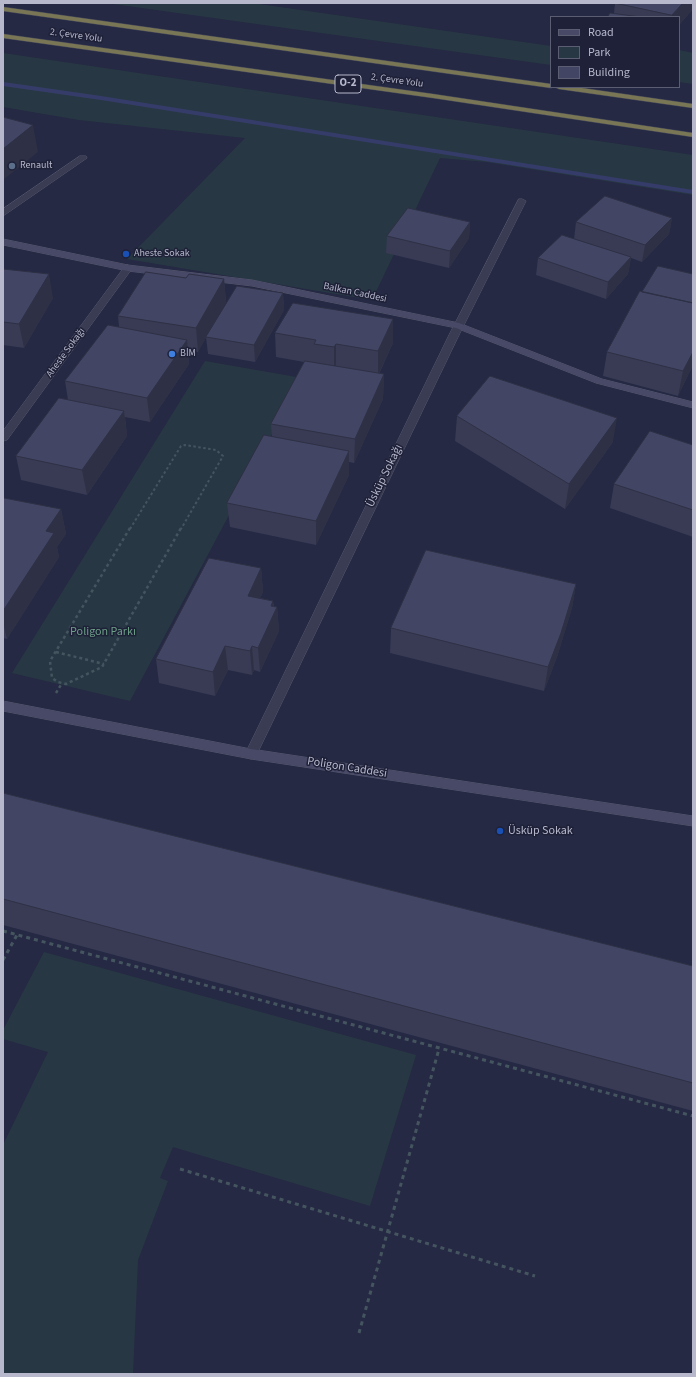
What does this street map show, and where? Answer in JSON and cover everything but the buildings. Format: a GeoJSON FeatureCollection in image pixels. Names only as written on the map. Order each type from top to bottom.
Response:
{"type":"FeatureCollection","features":[{"type":"Feature","properties":{"kind":"highway","name":"2. Çevre Yolu"},"geometry":{"type":"LineString","coordinates":[[3,9],[550,86]]}},
{"type":"Feature","properties":{"kind":"highway","name":"2. Çevre Yolu"},"geometry":{"type":"LineString","coordinates":[[3,36],[693,135]]}},
{"type":"Feature","properties":{"kind":"highway"},"geometry":{"type":"LineString","coordinates":[[566,88],[693,106]]}},
{"type":"Feature","properties":{"kind":"street"},"geometry":{"type":"LineString","coordinates":[[3,213],[83,158]]}},
{"type":"Feature","properties":{"kind":"street","name":"Üsküp Sokağı"},"geometry":{"type":"LineString","coordinates":[[251,754],[458,326],[522,201]]}},
{"type":"Feature","properties":{"kind":"street","name":"Balkan Caddesi"},"geometry":{"type":"LineString","coordinates":[[3,242],[128,268],[252,283],[458,326],[599,381],[693,405]]}},
{"type":"Feature","properties":{"kind":"street","name":"Aheste Sokağı"},"geometry":{"type":"LineString","coordinates":[[3,438],[128,268]]}},
{"type":"Feature","properties":{"kind":"street","name":"Poligon Caddesi"},"geometry":{"type":"LineString","coordinates":[[3,706],[251,754],[693,821]]}},
{"type":"Feature","properties":{"kind":"path"},"geometry":{"type":"LineString","coordinates":[[185,445],[216,450],[222,456],[220,461],[104,664],[102,667],[66,684],[58,682],[52,678],[50,669],[50,661],[177,451],[181,446],[185,445]]}},
{"type":"Feature","properties":{"kind":"path"},"geometry":{"type":"LineString","coordinates":[[56,652],[104,664]]}},
{"type":"Feature","properties":{"kind":"path"},"geometry":{"type":"LineString","coordinates":[[3,931],[693,1116]]}},
{"type":"Feature","properties":{"kind":"path"},"geometry":{"type":"LineString","coordinates":[[3,960],[17,935]]}},
{"type":"Feature","properties":{"kind":"path"},"geometry":{"type":"LineString","coordinates":[[359,1333],[386,1232],[439,1049]]}},
{"type":"Feature","properties":{"kind":"path"},"geometry":{"type":"LineString","coordinates":[[180,1169],[535,1276]]}},
{"type":"Feature","properties":{"kind":"green space"},"geometry":{"type":"Polygon","coordinates":[[[106,3],[252,3],[550,46],[550,65],[106,3]]]}},
{"type":"Feature","properties":{"kind":"green space"},"geometry":{"type":"Polygon","coordinates":[[[680,50],[693,53],[693,84],[680,82],[680,50]]]}},
{"type":"Feature","properties":{"kind":"green space"},"geometry":{"type":"Polygon","coordinates":[[[3,53],[693,155],[693,195],[487,162],[440,158],[372,300],[127,259],[245,138],[79,120],[3,107],[3,53]]]}},
{"type":"Feature","properties":{"kind":"green space","name":"Poligon Parkı"},"geometry":{"type":"Polygon","coordinates":[[[205,361],[302,378],[130,701],[12,673],[205,361]]]}},
{"type":"Feature","properties":{"kind":"green space"},"geometry":{"type":"Polygon","coordinates":[[[44,952],[416,1055],[370,1206],[173,1147],[160,1178],[168,1181],[138,1260],[133,1374],[3,1374],[3,1145],[48,1052],[3,1039],[3,1030],[44,952]]]}},
{"type":"Feature","properties":{"kind":"waterway"},"geometry":{"type":"LineString","coordinates":[[3,84],[101,98],[693,192]]}},
{"type":"Feature","properties":{"kind":"place","name":"Renault"},"geometry":{"type":"Point","coordinates":[12,166]}},
{"type":"Feature","properties":{"kind":"place","name":"Aheste Sokak"},"geometry":{"type":"Point","coordinates":[126,254]}},
{"type":"Feature","properties":{"kind":"place","name":"BİM"},"geometry":{"type":"Point","coordinates":[172,354]}},
{"type":"Feature","properties":{"kind":"place","name":"Üsküp Sokak"},"geometry":{"type":"Point","coordinates":[500,831]}}]}
